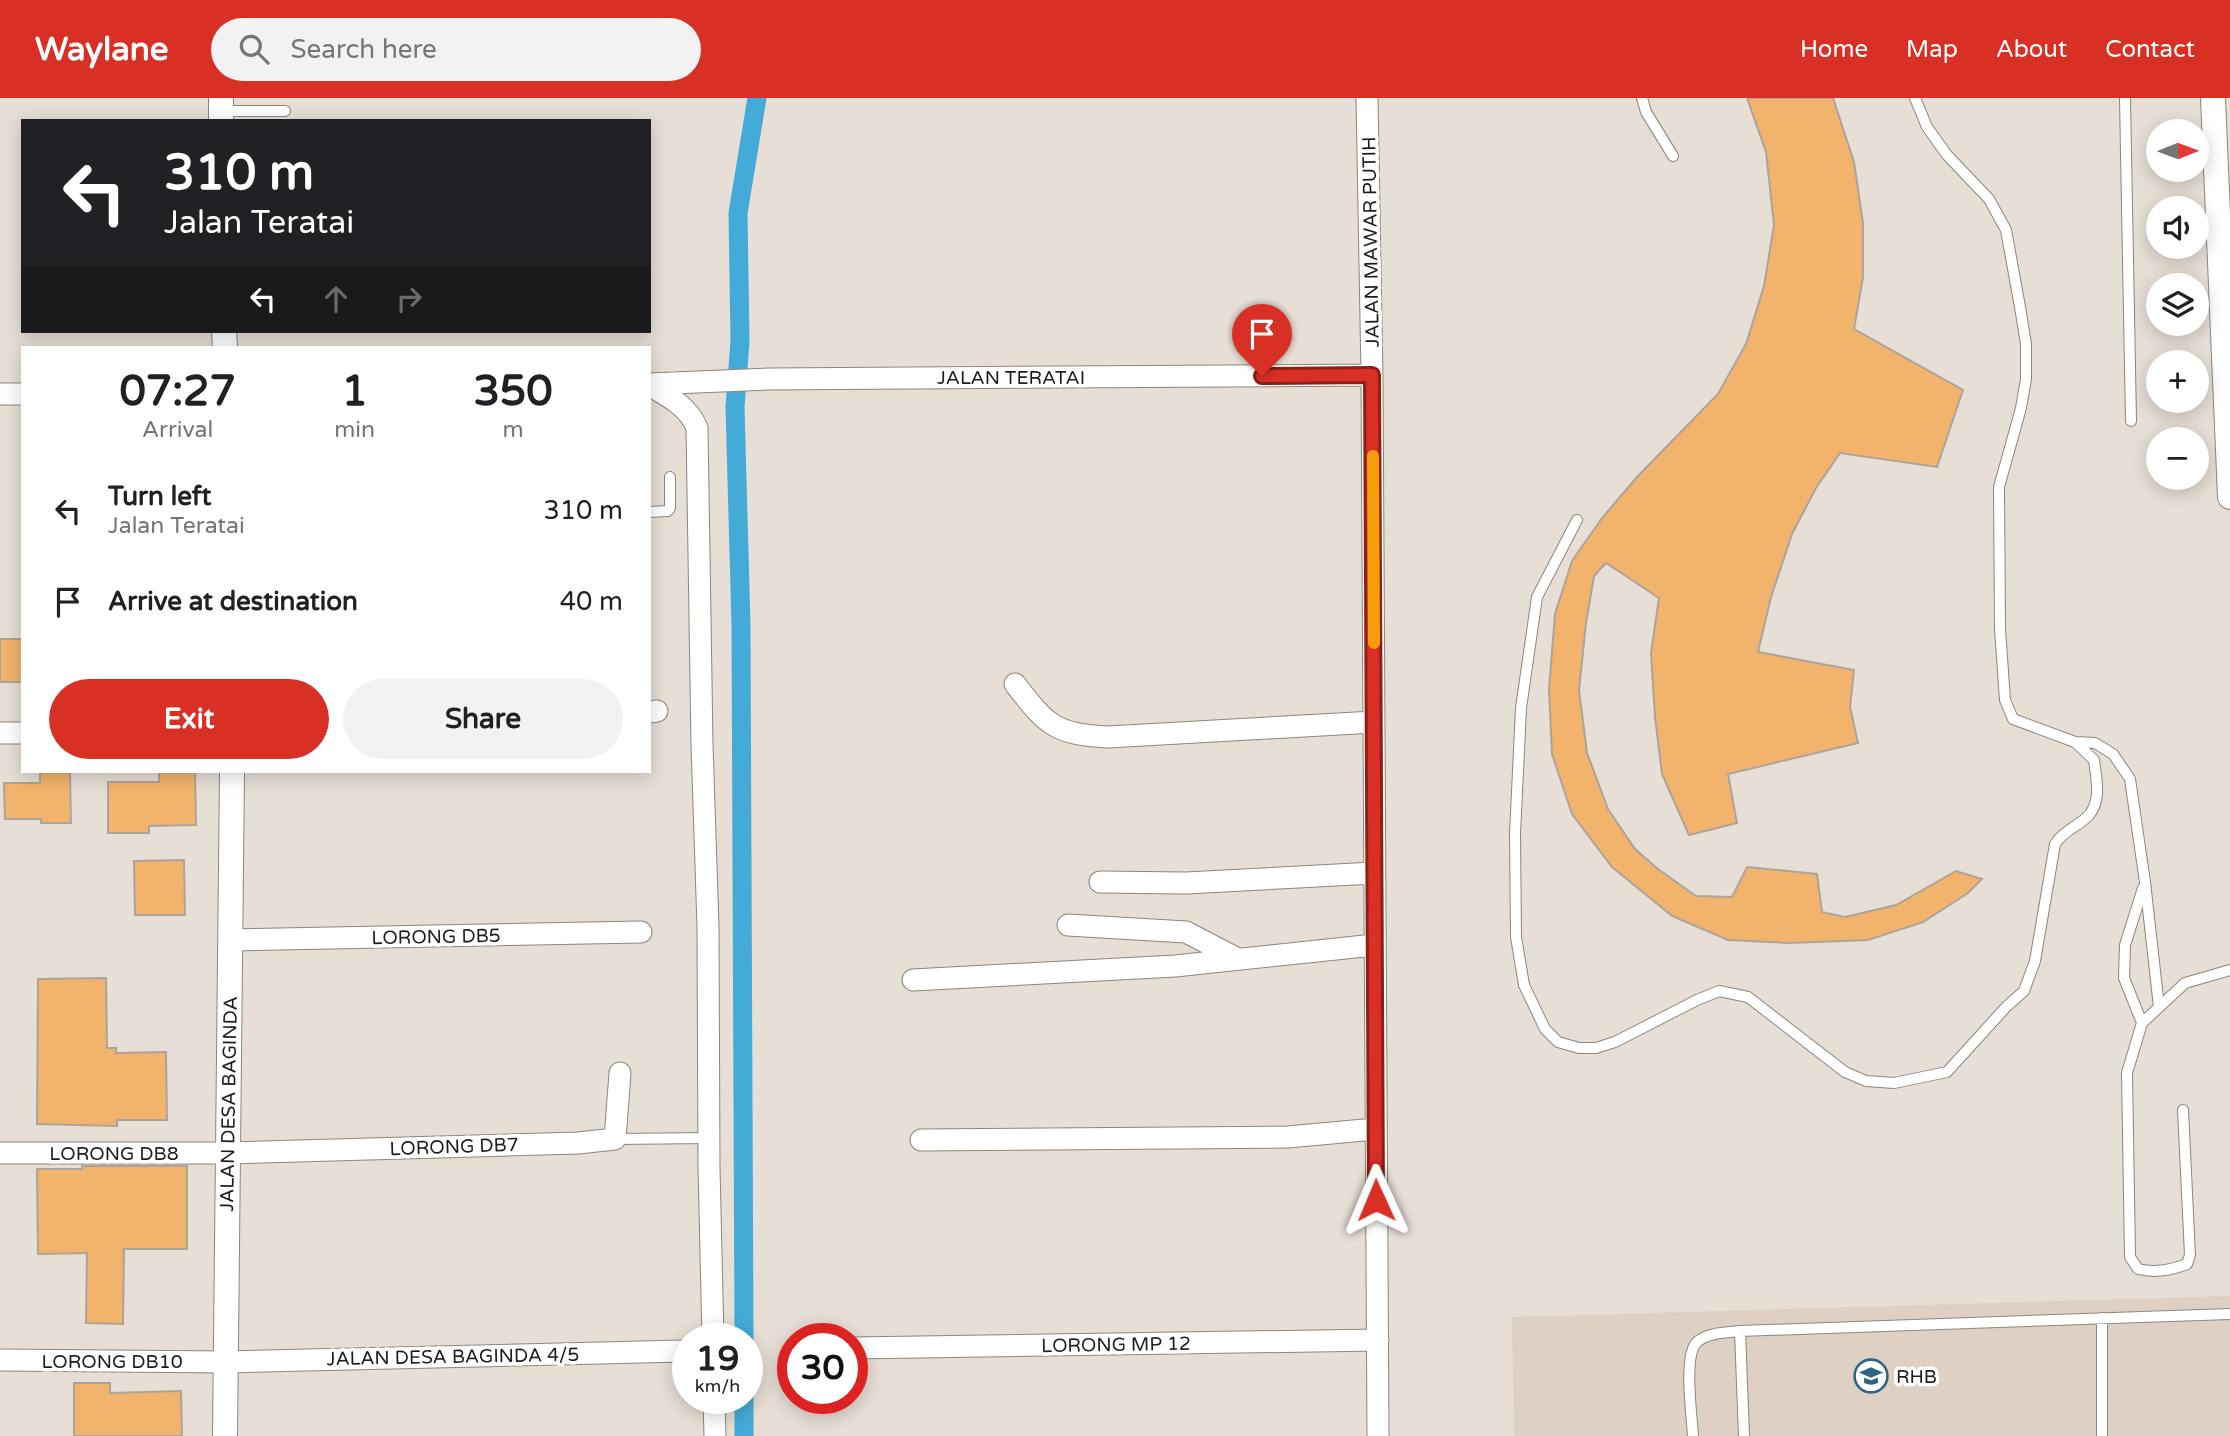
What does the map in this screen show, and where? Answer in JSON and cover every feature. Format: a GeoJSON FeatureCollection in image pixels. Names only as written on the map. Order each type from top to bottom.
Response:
{"type":"FeatureCollection","features":[{"type":"Feature","properties":{"kind":"street","name":"JALAN MAWAR PUTIH"},"geometry":{"type":"LineString","coordinates":[[1367,98],[1372,375],[1378,1436]]}},
{"type":"Feature","properties":{"kind":"street"},"geometry":{"type":"LineString","coordinates":[[2213,98],[2230,497]]}},
{"type":"Feature","properties":{"kind":"street","name":"JALAN TERATAI"},"geometry":{"type":"LineString","coordinates":[[651,384],[770,379],[1372,375]]}},
{"type":"Feature","properties":{"kind":"street"},"geometry":{"type":"LineString","coordinates":[[651,385],[675,400],[692,415],[697,428],[708,927],[713,1323]]}},
{"type":"Feature","properties":{"kind":"street"},"geometry":{"type":"LineString","coordinates":[[0,394],[21,394]]}},
{"type":"Feature","properties":{"kind":"street"},"geometry":{"type":"LineString","coordinates":[[1015,684],[1039,715],[1052,726],[1088,736],[1374,722]]}},
{"type":"Feature","properties":{"kind":"street"},"geometry":{"type":"LineString","coordinates":[[0,733],[21,733]]}},
{"type":"Feature","properties":{"kind":"street","name":"JALAN DESA BAGINDA"},"geometry":{"type":"LineString","coordinates":[[225,1436],[232,773]]}},
{"type":"Feature","properties":{"kind":"street"},"geometry":{"type":"LineString","coordinates":[[1100,882],[1186,883],[1374,873]]}},
{"type":"Feature","properties":{"kind":"street"},"geometry":{"type":"LineString","coordinates":[[1068,925],[1186,932],[1238,959]]}},
{"type":"Feature","properties":{"kind":"street","name":"LORONG DB5"},"geometry":{"type":"LineString","coordinates":[[231,940],[642,932]]}},
{"type":"Feature","properties":{"kind":"street"},"geometry":{"type":"LineString","coordinates":[[913,980],[1175,966],[1374,946]]}},
{"type":"Feature","properties":{"kind":"street"},"geometry":{"type":"LineString","coordinates":[[615,1139],[620,1073]]}},
{"type":"Feature","properties":{"kind":"street"},"geometry":{"type":"LineString","coordinates":[[921,1140],[1274,1137],[1375,1129]]}},
{"type":"Feature","properties":{"kind":"street","name":"LORONG DB7"},"geometry":{"type":"LineString","coordinates":[[227,1153],[578,1143],[615,1139]]}},
{"type":"Feature","properties":{"kind":"street","name":"LORONG DB8"},"geometry":{"type":"LineString","coordinates":[[0,1153],[227,1153]]}},
{"type":"Feature","properties":{"kind":"street","name":"LORONG MP 12"},"geometry":{"type":"LineString","coordinates":[[868,1348],[1378,1340]]}},
{"type":"Feature","properties":{"kind":"street","name":"JALAN DESA BAGINDA 4/5"},"geometry":{"type":"LineString","coordinates":[[225,1362],[672,1351]]}},
{"type":"Feature","properties":{"kind":"street","name":"LORONG DB10"},"geometry":{"type":"LineString","coordinates":[[0,1360],[225,1362]]}},
{"type":"Feature","properties":{"kind":"street"},"geometry":{"type":"LineString","coordinates":[[714,1414],[715,1436]]}},
{"type":"Feature","properties":{"kind":"lane"},"geometry":{"type":"LineString","coordinates":[[1642,98],[1646,112],[1673,156]]}},
{"type":"Feature","properties":{"kind":"lane"},"geometry":{"type":"LineString","coordinates":[[1915,98],[1927,127],[1947,155],[1989,200],[2006,230],[2026,344],[2026,379],[2021,408],[1999,487],[2000,629],[2005,701],[2013,719],[2075,742],[2095,743],[2113,754],[2130,779],[2159,1007]]}},
{"type":"Feature","properties":{"kind":"lane"},"geometry":{"type":"LineString","coordinates":[[2124,98],[2131,421]]}},
{"type":"Feature","properties":{"kind":"lane"},"geometry":{"type":"LineString","coordinates":[[221,110],[285,111]]}},
{"type":"Feature","properties":{"kind":"lane"},"geometry":{"type":"LineString","coordinates":[[651,512],[668,511],[670,508],[670,477]]}},
{"type":"Feature","properties":{"kind":"lane"},"geometry":{"type":"LineString","coordinates":[[1577,520],[1537,597],[1521,708],[1516,834],[1516,937],[1524,985],[1545,1029],[1558,1042],[1587,1048],[1615,1042],[1719,991],[1748,997],[1844,1072],[1866,1082],[1894,1083],[1947,1072],[2024,991],[2035,961],[2054,845],[2062,833],[2090,814],[2098,794],[2094,760],[2075,742]]}},
{"type":"Feature","properties":{"kind":"lane"},"geometry":{"type":"LineString","coordinates":[[2142,1023],[2124,978],[2125,945],[2145,881]]}},
{"type":"Feature","properties":{"kind":"lane"},"geometry":{"type":"LineString","coordinates":[[2183,1110],[2190,1255],[2187,1264],[2176,1268],[2147,1271],[2138,1269],[2130,1256],[2127,1073],[2142,1023],[2185,983],[2230,970]]}},
{"type":"Feature","properties":{"kind":"lane"},"geometry":{"type":"LineString","coordinates":[[615,1139],[709,1138]]}},
{"type":"Feature","properties":{"kind":"lane"},"geometry":{"type":"LineString","coordinates":[[1693,1436],[1690,1372],[1692,1352],[1697,1342],[1710,1335],[1741,1331],[2230,1314]]}},
{"type":"Feature","properties":{"kind":"lane"},"geometry":{"type":"LineString","coordinates":[[2102,1318],[2102,1436]]}},
{"type":"Feature","properties":{"kind":"lane"},"geometry":{"type":"LineString","coordinates":[[1741,1331],[1744,1436]]}},
{"type":"Feature","properties":{"kind":"shaded area","name":"RHB"},"geometry":{"type":"Polygon","coordinates":[[[2230,1296],[2230,1436],[1514,1436],[1512,1317],[2230,1296]]]}},
{"type":"Feature","properties":{"kind":"building"},"geometry":{"type":"Polygon","coordinates":[[[1747,98],[1833,98],[1854,162],[1863,223],[1863,277],[1854,329],[1963,390],[1937,467],[1840,453],[1816,488],[1792,534],[1771,597],[1758,652],[1854,670],[1850,707],[1858,743],[1728,774],[1737,823],[1689,835],[1662,774],[1651,653],[1659,598],[1606,563],[1594,576],[1579,690],[1587,753],[1608,809],[1635,849],[1696,896],[1732,897],[1747,867],[1817,874],[1822,912],[1845,917],[1896,905],[1956,871],[1982,879],[1968,893],[1923,922],[1868,940],[1789,943],[1728,940],[1672,916],[1612,867],[1572,814],[1552,754],[1549,689],[1555,614],[1572,561],[1602,518],[1638,476],[1718,394],[1746,344],[1764,286],[1774,225],[1766,152],[1747,98]]]}},
{"type":"Feature","properties":{"kind":"building"},"geometry":{"type":"Polygon","coordinates":[[[0,639],[21,639],[21,682],[0,682],[0,639]]]}},
{"type":"Feature","properties":{"kind":"building"},"geometry":{"type":"Polygon","coordinates":[[[40,773],[70,773],[71,823],[41,823],[41,819],[5,819],[4,783],[40,783],[40,773]]]}},
{"type":"Feature","properties":{"kind":"building"},"geometry":{"type":"Polygon","coordinates":[[[159,773],[195,773],[196,825],[149,826],[149,833],[108,833],[108,782],[159,782],[159,773]]]}},
{"type":"Feature","properties":{"kind":"building"},"geometry":{"type":"Polygon","coordinates":[[[184,860],[185,915],[135,915],[134,861],[184,860]]]}},
{"type":"Feature","properties":{"kind":"building"},"geometry":{"type":"Polygon","coordinates":[[[106,978],[107,1048],[116,1048],[116,1053],[166,1052],[167,1120],[117,1120],[117,1126],[37,1124],[38,979],[106,978]]]}},
{"type":"Feature","properties":{"kind":"building"},"geometry":{"type":"Polygon","coordinates":[[[82,1166],[187,1166],[187,1249],[124,1249],[123,1324],[86,1323],[87,1253],[38,1254],[37,1169],[82,1169],[82,1166]]]}},
{"type":"Feature","properties":{"kind":"building"},"geometry":{"type":"Polygon","coordinates":[[[74,1383],[110,1383],[110,1393],[181,1391],[182,1436],[74,1436],[74,1383]]]}},
{"type":"Feature","properties":{"kind":"waterway"},"geometry":{"type":"LineString","coordinates":[[744,1323],[741,625],[735,407],[740,341],[738,213],[757,98]]}},
{"type":"Feature","properties":{"kind":"waterway"},"geometry":{"type":"LineString","coordinates":[[744,1414],[744,1436]]}},
{"type":"Feature","properties":{"kind":"slow traffic"},"geometry":{"type":"LineString","coordinates":[[1373,456],[1374,643]]}},
{"type":"Feature","properties":{"kind":"place","name":"RHB"},"geometry":{"type":"Point","coordinates":[1871,1376]}},
{"type":"Feature","properties":{"kind":"route"},"geometry":{"type":"LineString","coordinates":[[1262,376],[1372,375],[1376,1200]]}}]}
